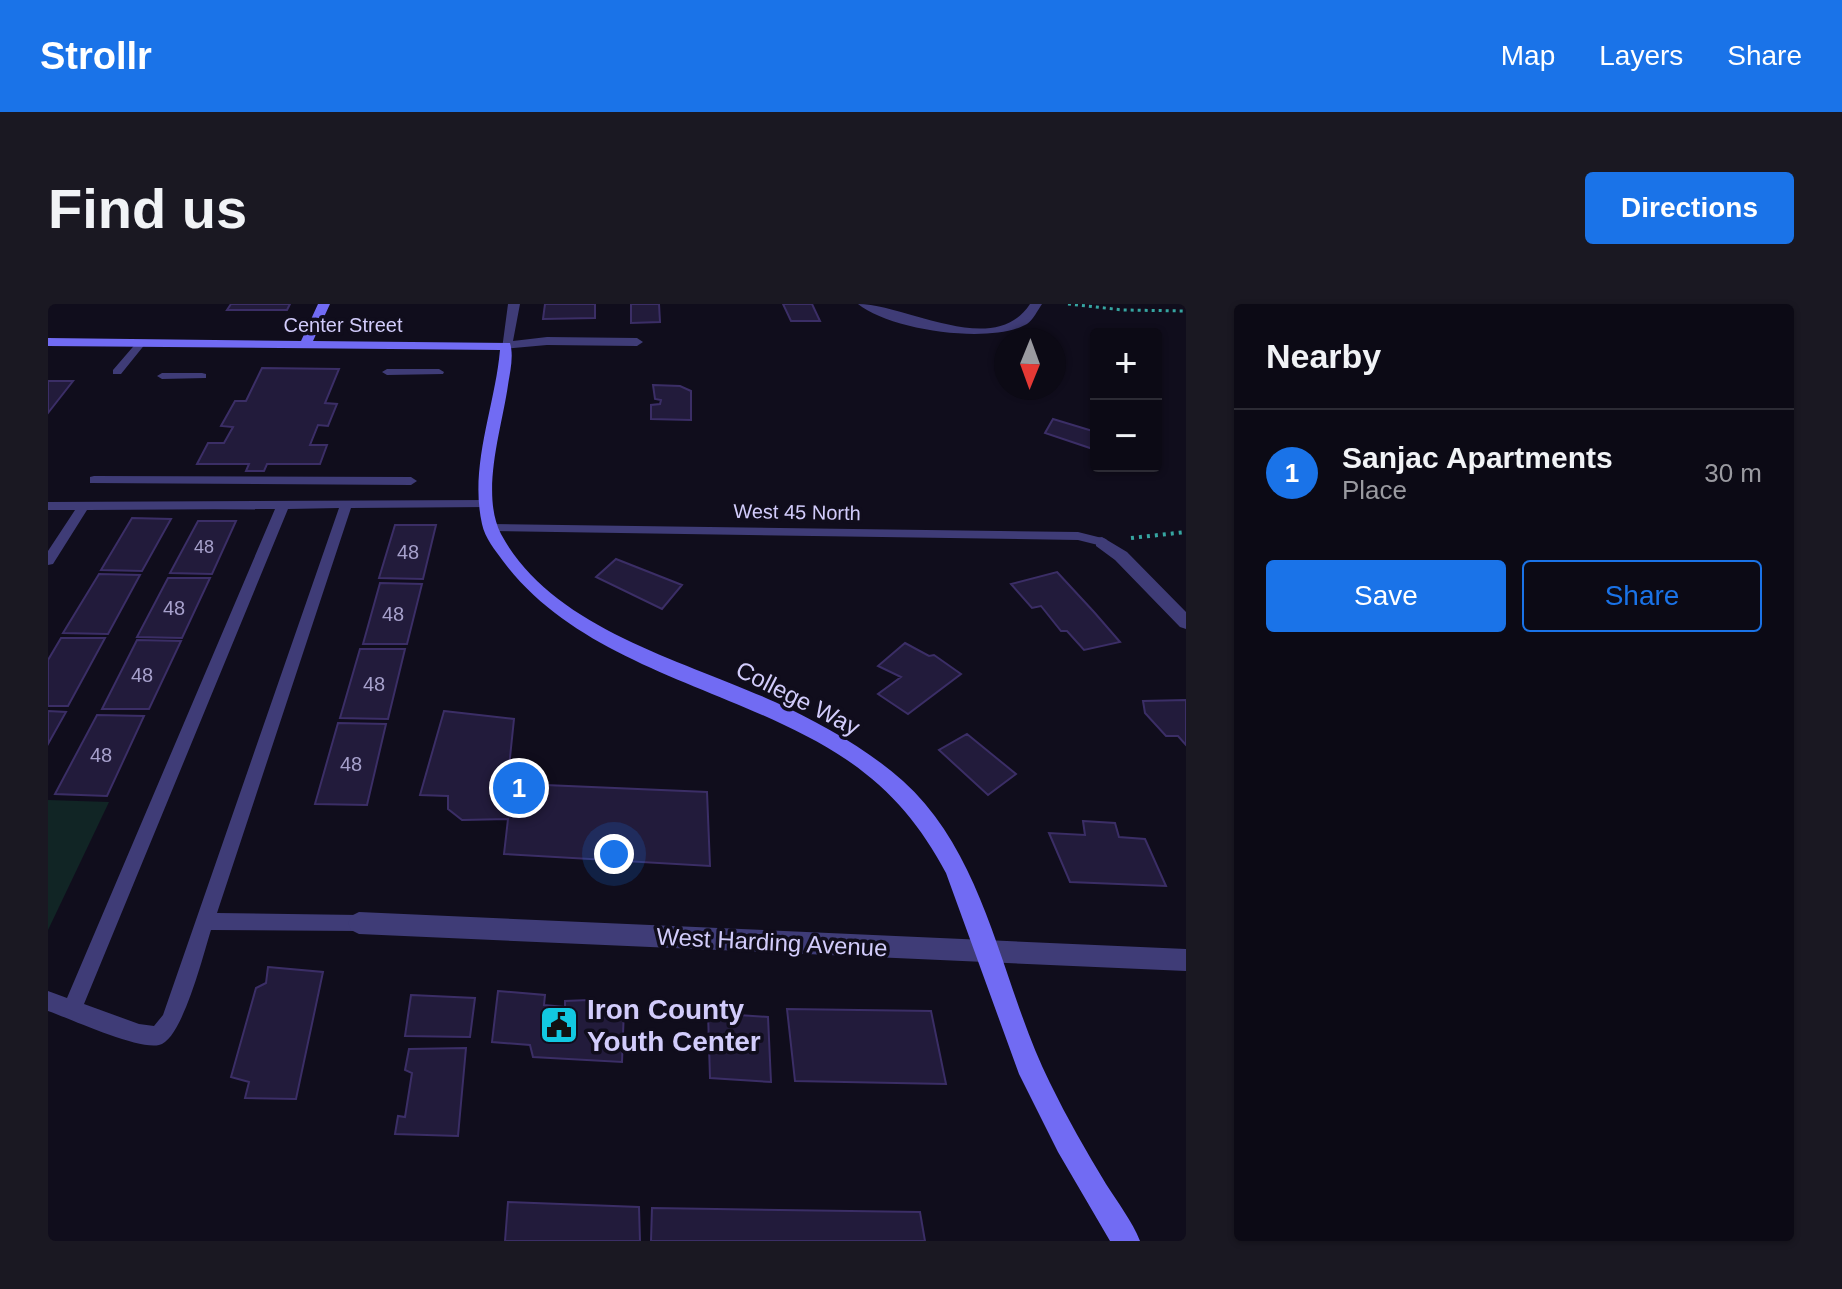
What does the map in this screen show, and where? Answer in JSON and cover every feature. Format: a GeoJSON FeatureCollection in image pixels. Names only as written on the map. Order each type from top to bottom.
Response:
{"type":"FeatureCollection","features":[{"type":"Feature","properties":{"kind":"main road"},"geometry":{"type":"LineString","coordinates":[[305,344],[324,304]]}},
{"type":"Feature","properties":{"kind":"main road","name":"Center Street"},"geometry":{"type":"LineString","coordinates":[[48,342],[506,346]]}},
{"type":"Feature","properties":{"kind":"main road","name":"College Way"},"geometry":{"type":"LineString","coordinates":[[506,346],[506,369],[484,485],[491,528],[515,569],[552,603],[594,630],[802,724],[869,764],[923,816],[958,878],[1018,1039],[1075,1160],[1126,1241]]}},
{"type":"Feature","properties":{"kind":"street"},"geometry":{"type":"LineString","coordinates":[[506,346],[514,304]]}},
{"type":"Feature","properties":{"kind":"street"},"geometry":{"type":"LineString","coordinates":[[864,304],[897,319],[970,330],[1000,329],[1023,322],[1034,312],[1036,304]]}},
{"type":"Feature","properties":{"kind":"street","name":"Center Street"},"geometry":{"type":"LineString","coordinates":[[506,346],[547,341],[637,342]]}},
{"type":"Feature","properties":{"kind":"street"},"geometry":{"type":"LineString","coordinates":[[1102,542],[1121,556],[1186,623]]}},
{"type":"Feature","properties":{"kind":"street","name":"West Harding Avenue"},"geometry":{"type":"LineString","coordinates":[[359,923],[1186,960]]}},
{"type":"Feature","properties":{"kind":"lane"},"geometry":{"type":"LineString","coordinates":[[117,372],[141,343]]}},
{"type":"Feature","properties":{"kind":"lane"},"geometry":{"type":"LineString","coordinates":[[387,372],[439,372]]}},
{"type":"Feature","properties":{"kind":"lane"},"geometry":{"type":"LineString","coordinates":[[162,376],[202,376]]}},
{"type":"Feature","properties":{"kind":"lane"},"geometry":{"type":"LineString","coordinates":[[94,480],[411,481]]}},
{"type":"Feature","properties":{"kind":"lane"},"geometry":{"type":"LineString","coordinates":[[48,506],[487,504]]}},
{"type":"Feature","properties":{"kind":"lane"},"geometry":{"type":"LineString","coordinates":[[48,561],[84,505]]}},
{"type":"Feature","properties":{"kind":"lane"},"geometry":{"type":"LineString","coordinates":[[72,1010],[283,505]]}},
{"type":"Feature","properties":{"kind":"lane"},"geometry":{"type":"LineString","coordinates":[[48,1001],[139,1034],[158,1036],[171,1021],[346,505]]}},
{"type":"Feature","properties":{"kind":"lane","name":"West 45 North"},"geometry":{"type":"LineString","coordinates":[[491,528],[1062,536],[1102,542]]}},
{"type":"Feature","properties":{"kind":"lane"},"geometry":{"type":"LineString","coordinates":[[205,921],[359,923]]}},
{"type":"Feature","properties":{"kind":"path"},"geometry":{"type":"LineString","coordinates":[[1068,304],[1123,310],[1186,311]]}},
{"type":"Feature","properties":{"kind":"path"},"geometry":{"type":"LineString","coordinates":[[1102,542],[1186,532]]}},
{"type":"Feature","properties":{"kind":"green space"},"geometry":{"type":"Polygon","coordinates":[[[48,800],[109,802],[48,930],[48,800]]]}},
{"type":"Feature","properties":{"kind":"building"},"geometry":{"type":"Polygon","coordinates":[[[231,304],[290,304],[287,310],[227,310],[231,304]]]}},
{"type":"Feature","properties":{"kind":"building"},"geometry":{"type":"Polygon","coordinates":[[[545,304],[595,304],[595,318],[543,319],[545,304]]]}},
{"type":"Feature","properties":{"kind":"building"},"geometry":{"type":"Polygon","coordinates":[[[631,304],[659,304],[660,322],[631,323],[631,304]]]}},
{"type":"Feature","properties":{"kind":"building"},"geometry":{"type":"Polygon","coordinates":[[[783,304],[812,304],[820,321],[791,321],[783,304]]]}},
{"type":"Feature","properties":{"kind":"building"},"geometry":{"type":"Polygon","coordinates":[[[262,368],[339,369],[325,403],[337,404],[328,426],[318,425],[310,445],[327,445],[320,464],[267,464],[264,471],[246,471],[249,464],[197,464],[208,443],[224,443],[233,427],[221,426],[235,401],[246,401],[262,368]]]}},
{"type":"Feature","properties":{"kind":"building"},"geometry":{"type":"Polygon","coordinates":[[[48,381],[73,381],[48,413],[48,381]]]}},
{"type":"Feature","properties":{"kind":"building"},"geometry":{"type":"Polygon","coordinates":[[[653,385],[680,386],[691,391],[691,420],[651,419],[651,405],[660,404],[661,400],[655,399],[653,385]]]}},
{"type":"Feature","properties":{"kind":"building"},"geometry":{"type":"Polygon","coordinates":[[[1053,419],[1090,430],[1090,448],[1045,433],[1053,419]]]}},
{"type":"Feature","properties":{"kind":"building"},"geometry":{"type":"Polygon","coordinates":[[[132,518],[171,519],[142,571],[101,570],[132,518]]]}},
{"type":"Feature","properties":{"kind":"building"},"geometry":{"type":"Polygon","coordinates":[[[198,521],[236,521],[212,574],[170,573],[198,521]]]}},
{"type":"Feature","properties":{"kind":"building"},"geometry":{"type":"Polygon","coordinates":[[[395,525],[436,525],[423,579],[379,578],[395,525]]]}},
{"type":"Feature","properties":{"kind":"building"},"geometry":{"type":"Polygon","coordinates":[[[616,559],[682,585],[662,609],[596,577],[616,559]]]}},
{"type":"Feature","properties":{"kind":"building"},"geometry":{"type":"Polygon","coordinates":[[[1057,572],[1120,642],[1084,650],[1067,631],[1061,631],[1041,606],[1032,608],[1011,584],[1057,572]]]}},
{"type":"Feature","properties":{"kind":"building"},"geometry":{"type":"Polygon","coordinates":[[[99,574],[140,575],[108,634],[63,633],[99,574]]]}},
{"type":"Feature","properties":{"kind":"building"},"geometry":{"type":"Polygon","coordinates":[[[168,578],[210,578],[182,638],[137,637],[168,578]]]}},
{"type":"Feature","properties":{"kind":"building"},"geometry":{"type":"Polygon","coordinates":[[[380,583],[422,584],[407,644],[363,644],[380,583]]]}},
{"type":"Feature","properties":{"kind":"building"},"geometry":{"type":"Polygon","coordinates":[[[61,638],[105,638],[68,706],[48,706],[48,660],[61,638]]]}},
{"type":"Feature","properties":{"kind":"building"},"geometry":{"type":"Polygon","coordinates":[[[137,640],[181,641],[149,709],[102,709],[137,640]]]}},
{"type":"Feature","properties":{"kind":"building"},"geometry":{"type":"Polygon","coordinates":[[[905,643],[929,656],[934,655],[961,674],[908,714],[878,694],[901,677],[878,666],[905,643]]]}},
{"type":"Feature","properties":{"kind":"building"},"geometry":{"type":"Polygon","coordinates":[[[360,649],[405,649],[388,719],[340,718],[360,649]]]}},
{"type":"Feature","properties":{"kind":"building"},"geometry":{"type":"Polygon","coordinates":[[[1186,700],[1186,745],[1178,736],[1166,736],[1145,713],[1143,701],[1186,700]]]}},
{"type":"Feature","properties":{"kind":"building"},"geometry":{"type":"Polygon","coordinates":[[[48,711],[66,712],[48,744],[48,711]]]}},
{"type":"Feature","properties":{"kind":"building"},"geometry":{"type":"Polygon","coordinates":[[[444,711],[514,719],[509,767],[522,784],[707,792],[710,866],[504,854],[508,819],[462,820],[448,809],[448,796],[420,795],[444,711]]]}},
{"type":"Feature","properties":{"kind":"building"},"geometry":{"type":"Polygon","coordinates":[[[97,715],[144,716],[107,796],[55,794],[97,715]]]}},
{"type":"Feature","properties":{"kind":"building"},"geometry":{"type":"Polygon","coordinates":[[[338,723],[386,724],[367,805],[315,804],[338,723]]]}},
{"type":"Feature","properties":{"kind":"building"},"geometry":{"type":"Polygon","coordinates":[[[967,734],[1016,774],[988,795],[939,750],[967,734]]]}},
{"type":"Feature","properties":{"kind":"building"},"geometry":{"type":"Polygon","coordinates":[[[1083,821],[1115,823],[1119,837],[1145,839],[1166,886],[1070,882],[1049,833],[1085,835],[1083,821]]]}},
{"type":"Feature","properties":{"kind":"building"},"geometry":{"type":"Polygon","coordinates":[[[268,967],[323,972],[296,1099],[245,1098],[249,1082],[231,1077],[256,988],[266,983],[268,967]]]}},
{"type":"Feature","properties":{"kind":"building","name":"Iron County Youth Center"},"geometry":{"type":"Polygon","coordinates":[[[498,991],[545,995],[544,1005],[565,1007],[565,1001],[588,1000],[588,1005],[624,1008],[622,1062],[533,1057],[530,1045],[492,1042],[498,991]]]}},
{"type":"Feature","properties":{"kind":"building"},"geometry":{"type":"Polygon","coordinates":[[[411,995],[475,998],[470,1037],[405,1036],[411,995]]]}},
{"type":"Feature","properties":{"kind":"building"},"geometry":{"type":"Polygon","coordinates":[[[787,1009],[931,1011],[946,1084],[795,1081],[787,1009]]]}},
{"type":"Feature","properties":{"kind":"building"},"geometry":{"type":"Polygon","coordinates":[[[708,1013],[768,1017],[771,1082],[710,1078],[708,1013]]]}},
{"type":"Feature","properties":{"kind":"building"},"geometry":{"type":"Polygon","coordinates":[[[466,1048],[458,1136],[395,1134],[398,1116],[405,1117],[412,1073],[405,1070],[409,1049],[466,1048]]]}},
{"type":"Feature","properties":{"kind":"building"},"geometry":{"type":"Polygon","coordinates":[[[508,1202],[639,1207],[640,1241],[505,1241],[508,1202]]]}},
{"type":"Feature","properties":{"kind":"building"},"geometry":{"type":"Polygon","coordinates":[[[652,1208],[920,1212],[925,1241],[651,1241],[652,1208]]]}},
{"type":"Feature","properties":{"kind":"place","name":"Sanjac Apartments"},"geometry":{"type":"Point","coordinates":[519,788]}},
{"type":"Feature","properties":{"kind":"place","name":"Iron County Youth Center"},"geometry":{"type":"Point","coordinates":[559,1025]}}]}
